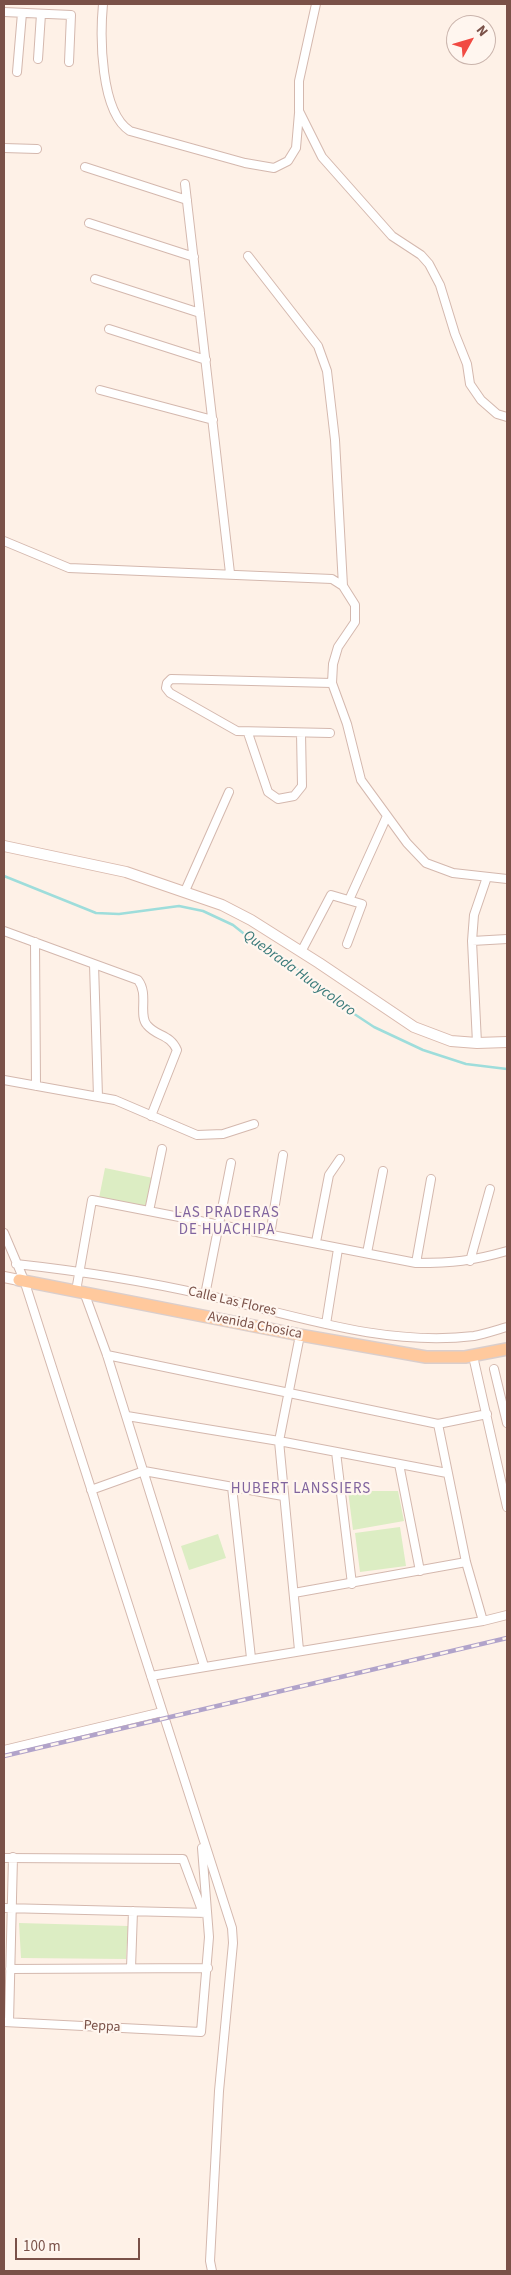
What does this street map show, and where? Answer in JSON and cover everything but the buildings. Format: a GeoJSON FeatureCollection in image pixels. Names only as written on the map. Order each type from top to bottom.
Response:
{"type":"FeatureCollection","features":[{"type":"Feature","properties":{"kind":"main road"},"geometry":{"type":"LineString","coordinates":[[4,846],[126,872],[186,891],[222,905],[252,920],[414,1027],[451,1041],[477,1043],[507,1042]]}},
{"type":"Feature","properties":{"kind":"main road","name":"Avenida Chosica"},"geometry":{"type":"LineString","coordinates":[[4,1277],[300,1336],[426,1357],[473,1356],[507,1349]]}},
{"type":"Feature","properties":{"kind":"street"},"geometry":{"type":"LineString","coordinates":[[38,60],[44,4]]}},
{"type":"Feature","properties":{"kind":"street"},"geometry":{"type":"LineString","coordinates":[[103,4],[100,31],[103,66],[119,122],[130,131],[245,164],[274,168],[288,161],[296,148],[299,81],[316,4]]}},
{"type":"Feature","properties":{"kind":"street"},"geometry":{"type":"LineString","coordinates":[[4,12],[71,15],[69,62]]}},
{"type":"Feature","properties":{"kind":"street"},"geometry":{"type":"LineString","coordinates":[[17,72],[22,13]]}},
{"type":"Feature","properties":{"kind":"street"},"geometry":{"type":"LineString","coordinates":[[299,111],[322,157],[392,236],[421,255],[429,264],[440,285],[455,334],[468,364],[470,384],[481,400],[497,414],[507,417]]}},
{"type":"Feature","properties":{"kind":"street"},"geometry":{"type":"LineString","coordinates":[[4,148],[37,149]]}},
{"type":"Feature","properties":{"kind":"street"},"geometry":{"type":"LineString","coordinates":[[86,167],[187,200]]}},
{"type":"Feature","properties":{"kind":"street"},"geometry":{"type":"LineString","coordinates":[[186,184],[230,573]]}},
{"type":"Feature","properties":{"kind":"street"},"geometry":{"type":"LineString","coordinates":[[89,223],[194,257]]}},
{"type":"Feature","properties":{"kind":"street"},"geometry":{"type":"LineString","coordinates":[[248,256],[318,346],[326,370],[335,440],[343,586]]}},
{"type":"Feature","properties":{"kind":"street"},"geometry":{"type":"LineString","coordinates":[[95,279],[200,313]]}},
{"type":"Feature","properties":{"kind":"street"},"geometry":{"type":"LineString","coordinates":[[109,329],[206,360]]}},
{"type":"Feature","properties":{"kind":"street"},"geometry":{"type":"LineString","coordinates":[[100,390],[213,420]]}},
{"type":"Feature","properties":{"kind":"street"},"geometry":{"type":"LineString","coordinates":[[4,541],[69,568],[230,573],[332,579],[343,586],[355,604],[356,614],[355,622],[338,647],[333,664],[332,684],[347,724],[361,780],[407,843],[426,863],[453,873],[507,879]]}},
{"type":"Feature","properties":{"kind":"street"},"geometry":{"type":"LineString","coordinates":[[330,733],[248,733],[237,731],[170,693],[166,688],[167,683],[171,679],[332,684]]}},
{"type":"Feature","properties":{"kind":"street"},"geometry":{"type":"LineString","coordinates":[[248,733],[268,792],[278,799],[294,796],[302,786],[301,733]]}},
{"type":"Feature","properties":{"kind":"street"},"geometry":{"type":"LineString","coordinates":[[186,891],[229,792]]}},
{"type":"Feature","properties":{"kind":"street"},"geometry":{"type":"LineString","coordinates":[[349,900],[387,816]]}},
{"type":"Feature","properties":{"kind":"street"},"geometry":{"type":"LineString","coordinates":[[477,1043],[472,941],[474,915],[487,877]]}},
{"type":"Feature","properties":{"kind":"street"},"geometry":{"type":"LineString","coordinates":[[301,952],[331,895],[362,904],[346,944]]}},
{"type":"Feature","properties":{"kind":"street"},"geometry":{"type":"LineString","coordinates":[[4,931],[138,980],[144,991],[144,1019],[147,1026],[173,1041],[177,1050],[151,1116]]}},
{"type":"Feature","properties":{"kind":"street"},"geometry":{"type":"LineString","coordinates":[[472,941],[507,939]]}},
{"type":"Feature","properties":{"kind":"street"},"geometry":{"type":"LineString","coordinates":[[35,942],[36,1086]]}},
{"type":"Feature","properties":{"kind":"street"},"geometry":{"type":"LineString","coordinates":[[94,964],[98,1097]]}},
{"type":"Feature","properties":{"kind":"street"},"geometry":{"type":"LineString","coordinates":[[4,1080],[114,1100],[197,1135],[223,1134],[254,1124]]}},
{"type":"Feature","properties":{"kind":"street"},"geometry":{"type":"LineString","coordinates":[[149,1211],[162,1148]]}},
{"type":"Feature","properties":{"kind":"street"},"geometry":{"type":"LineString","coordinates":[[270,1234],[283,1155]]}},
{"type":"Feature","properties":{"kind":"street"},"geometry":{"type":"LineString","coordinates":[[316,1242],[330,1175],[340,1159]]}},
{"type":"Feature","properties":{"kind":"street"},"geometry":{"type":"LineString","coordinates":[[205,1295],[230,1163]]}},
{"type":"Feature","properties":{"kind":"street"},"geometry":{"type":"LineString","coordinates":[[367,1253],[384,1172]]}},
{"type":"Feature","properties":{"kind":"street"},"geometry":{"type":"LineString","coordinates":[[416,1262],[431,1178]]}},
{"type":"Feature","properties":{"kind":"street"},"geometry":{"type":"LineString","coordinates":[[470,1261],[490,1189]]}},
{"type":"Feature","properties":{"kind":"street"},"geometry":{"type":"LineString","coordinates":[[204,1666],[108,1356],[80,1292],[80,1271],[92,1200],[219,1226],[316,1242],[338,1249],[416,1262],[453,1263],[470,1261],[507,1251]]}},
{"type":"Feature","properties":{"kind":"street"},"geometry":{"type":"LineString","coordinates":[[4,1233],[91,1490],[232,1928],[233,1943],[219,2101],[210,2261],[212,2271]]}},
{"type":"Feature","properties":{"kind":"street"},"geometry":{"type":"LineString","coordinates":[[326,1324],[338,1249]]}},
{"type":"Feature","properties":{"kind":"street","name":"Calle Las Flores"},"geometry":{"type":"LineString","coordinates":[[16,1264],[80,1271],[205,1295],[326,1324],[422,1338],[477,1335],[507,1327]]}},
{"type":"Feature","properties":{"kind":"street"},"geometry":{"type":"LineString","coordinates":[[299,1650],[279,1440],[300,1336]]}},
{"type":"Feature","properties":{"kind":"street"},"geometry":{"type":"LineString","coordinates":[[108,1356],[438,1424],[487,1414]]}},
{"type":"Feature","properties":{"kind":"street"},"geometry":{"type":"LineString","coordinates":[[473,1356],[507,1507]]}},
{"type":"Feature","properties":{"kind":"street"},"geometry":{"type":"LineString","coordinates":[[494,1369],[507,1423]]}},
{"type":"Feature","properties":{"kind":"street"},"geometry":{"type":"LineString","coordinates":[[127,1416],[279,1440],[448,1474]]}},
{"type":"Feature","properties":{"kind":"street"},"geometry":{"type":"LineString","coordinates":[[438,1424],[466,1562],[483,1621]]}},
{"type":"Feature","properties":{"kind":"street"},"geometry":{"type":"LineString","coordinates":[[336,1452],[352,1584]]}},
{"type":"Feature","properties":{"kind":"street"},"geometry":{"type":"LineString","coordinates":[[399,1464],[420,1571]]}},
{"type":"Feature","properties":{"kind":"street"},"geometry":{"type":"LineString","coordinates":[[91,1490],[144,1471],[283,1496]]}},
{"type":"Feature","properties":{"kind":"street"},"geometry":{"type":"LineString","coordinates":[[232,1487],[251,1658]]}},
{"type":"Feature","properties":{"kind":"street"},"geometry":{"type":"LineString","coordinates":[[294,1593],[466,1562]]}},
{"type":"Feature","properties":{"kind":"street"},"geometry":{"type":"LineString","coordinates":[[151,1676],[483,1621],[507,1615]]}},
{"type":"Feature","properties":{"kind":"street"},"geometry":{"type":"LineString","coordinates":[[4,1750],[162,1712]]}},
{"type":"Feature","properties":{"kind":"street"},"geometry":{"type":"LineString","coordinates":[[10,1969],[208,1968],[209,1937],[205,1913],[201,1836]]}},
{"type":"Feature","properties":{"kind":"street"},"geometry":{"type":"LineString","coordinates":[[6,2022],[10,1969],[8,1908],[13,1857]]}},
{"type":"Feature","properties":{"kind":"street"},"geometry":{"type":"LineString","coordinates":[[4,1858],[184,1859],[205,1913]]}},
{"type":"Feature","properties":{"kind":"street"},"geometry":{"type":"LineString","coordinates":[[8,1908],[205,1913]]}},
{"type":"Feature","properties":{"kind":"street"},"geometry":{"type":"LineString","coordinates":[[131,1968],[133,1911]]}},
{"type":"Feature","properties":{"kind":"street","name":"Peppa"},"geometry":{"type":"LineString","coordinates":[[6,2022],[201,2032],[208,1968]]}},
{"type":"Feature","properties":{"kind":"green space"},"geometry":{"type":"Polygon","coordinates":[[[105,1168],[153,1178],[147,1209],[99,1198],[105,1168]]]}},
{"type":"Feature","properties":{"kind":"green space"},"geometry":{"type":"Polygon","coordinates":[[[348,1491],[398,1491],[404,1521],[353,1530],[348,1491]]]}},
{"type":"Feature","properties":{"kind":"green space"},"geometry":{"type":"Polygon","coordinates":[[[400,1527],[406,1566],[360,1572],[355,1533],[400,1527]]]}},
{"type":"Feature","properties":{"kind":"green space"},"geometry":{"type":"Polygon","coordinates":[[[218,1534],[226,1558],[189,1570],[181,1546],[218,1534]]]}},
{"type":"Feature","properties":{"kind":"green space"},"geometry":{"type":"Polygon","coordinates":[[[19,1923],[128,1926],[126,1959],[21,1958],[19,1923]]]}},
{"type":"Feature","properties":{"kind":"waterway","name":"Quebrada Huaycoloro"},"geometry":{"type":"LineString","coordinates":[[4,876],[96,913],[119,914],[179,906],[203,911],[233,925],[267,952],[296,968],[324,994],[374,1027],[423,1050],[466,1064],[507,1069]]}},
{"type":"Feature","properties":{"kind":"railway"},"geometry":{"type":"LineString","coordinates":[[4,1756],[507,1638]]}},
{"type":"Feature","properties":{"kind":"district","name":"LAS PRADERAS DE HUACHIPA"},"geometry":{"type":"Point","coordinates":[227,1222]}},
{"type":"Feature","properties":{"kind":"district","name":"HUBERT LANSSIERS"},"geometry":{"type":"Point","coordinates":[301,1490]}}]}
